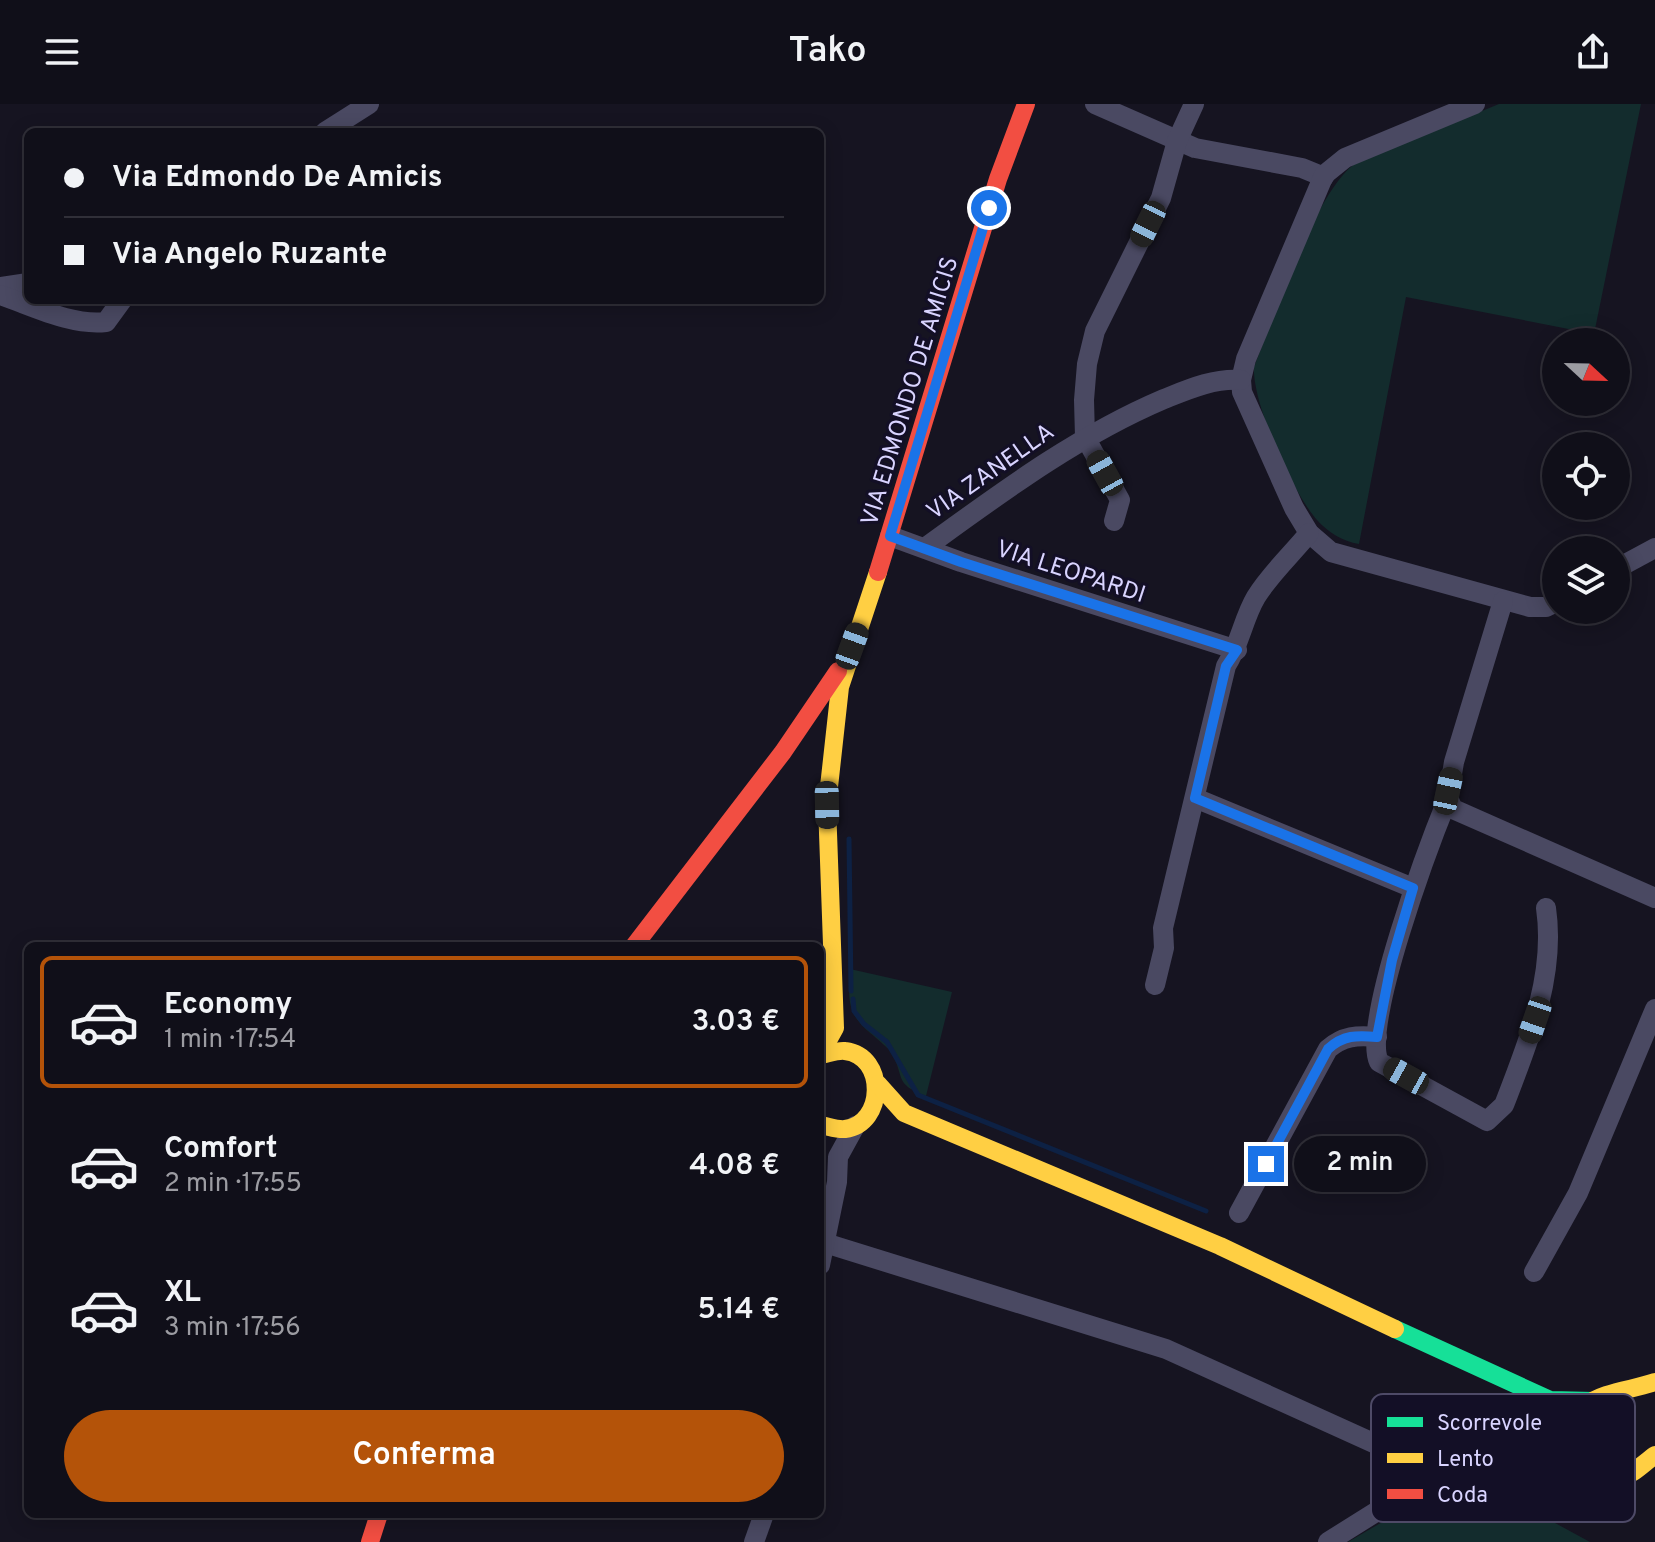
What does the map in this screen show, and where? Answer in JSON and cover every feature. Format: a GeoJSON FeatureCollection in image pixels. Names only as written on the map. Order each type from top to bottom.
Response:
{"type":"FeatureCollection","features":[{"type":"Feature","properties":{"kind":"street"},"geometry":{"type":"LineString","coordinates":[[331,128],[369,104]]}},
{"type":"Feature","properties":{"kind":"street","name":"VIA EDMONDO DE AMICIS"},"geometry":{"type":"LineString","coordinates":[[831,753],[840,687],[852,646],[890,536],[998,179],[1026,104]]}},
{"type":"Feature","properties":{"kind":"street"},"geometry":{"type":"LineString","coordinates":[[1095,104],[1195,148],[1302,168],[1324,177]]}},
{"type":"Feature","properties":{"kind":"street"},"geometry":{"type":"LineString","coordinates":[[1085,437],[1085,388],[1095,331],[1161,198],[1177,141],[1194,104]]}},
{"type":"Feature","properties":{"kind":"street"},"geometry":{"type":"LineString","coordinates":[[1475,104],[1345,158],[1324,177],[1246,359],[1241,380],[1245,403],[1309,533],[1331,552],[1503,601],[1542,607]]}},
{"type":"Feature","properties":{"kind":"street"},"geometry":{"type":"LineString","coordinates":[[0,287],[24,284]]}},
{"type":"Feature","properties":{"kind":"street"},"geometry":{"type":"LineString","coordinates":[[0,295],[24,304]]}},
{"type":"Feature","properties":{"kind":"street"},"geometry":{"type":"LineString","coordinates":[[25,304],[93,323],[106,322],[119,304]]}},
{"type":"Feature","properties":{"kind":"street","name":"VIA ZANELLA"},"geometry":{"type":"LineString","coordinates":[[926,547],[1085,437],[1184,391],[1214,381],[1241,380]]}},
{"type":"Feature","properties":{"kind":"street","name":"VIA ZANELLA"},"geometry":{"type":"LineString","coordinates":[[1085,437],[1120,500],[1114,521]]}},
{"type":"Feature","properties":{"kind":"street"},"geometry":{"type":"LineString","coordinates":[[1155,985],[1164,948],[1163,928],[1201,800],[1226,666],[1237,650],[1245,620],[1257,595],[1309,533]]}},
{"type":"Feature","properties":{"kind":"street","name":"VIA LEOPARDI"},"geometry":{"type":"LineString","coordinates":[[890,536],[961,562],[1237,650]]}},
{"type":"Feature","properties":{"kind":"street"},"geometry":{"type":"LineString","coordinates":[[1630,561],[1655,548]]}},
{"type":"Feature","properties":{"kind":"street"},"geometry":{"type":"LineString","coordinates":[[1503,601],[1454,762],[1448,798],[1413,888],[1392,960],[1377,1037],[1375,1053],[1379,1062],[1487,1121],[1495,1116],[1504,1105],[1535,1020],[1548,943],[1546,908]]}},
{"type":"Feature","properties":{"kind":"street","name":"VIA EDMONDO DE AMICIS"},"geometry":{"type":"LineString","coordinates":[[637,942],[783,752],[852,646]]}},
{"type":"Feature","properties":{"kind":"street","name":"VIA EDMONDO DE AMICIS"},"geometry":{"type":"LineString","coordinates":[[783,752],[796,739],[810,734],[823,739],[831,753]]}},
{"type":"Feature","properties":{"kind":"street"},"geometry":{"type":"LineString","coordinates":[[824,1048],[835,1028],[827,805],[831,753]]}},
{"type":"Feature","properties":{"kind":"street"},"geometry":{"type":"LineString","coordinates":[[1448,798],[1453,809],[1462,815],[1655,898]]}},
{"type":"Feature","properties":{"kind":"street"},"geometry":{"type":"LineString","coordinates":[[1201,800],[1413,888]]}},
{"type":"Feature","properties":{"kind":"street"},"geometry":{"type":"LineString","coordinates":[[1534,1272],[1578,1193],[1655,1009]]}},
{"type":"Feature","properties":{"kind":"street"},"geometry":{"type":"LineString","coordinates":[[824,1247],[837,1182],[838,1157],[878,1098],[875,1073],[835,1028]]}},
{"type":"Feature","properties":{"kind":"street"},"geometry":{"type":"LineString","coordinates":[[1239,1213],[1328,1049],[1336,1042],[1355,1035],[1377,1037]]}},
{"type":"Feature","properties":{"kind":"street"},"geometry":{"type":"LineString","coordinates":[[824,1053],[833,1050],[859,1055]]}},
{"type":"Feature","properties":{"kind":"street"},"geometry":{"type":"LineString","coordinates":[[878,1084],[904,1113],[1220,1246],[1418,1342],[1536,1394]]}},
{"type":"Feature","properties":{"kind":"street"},"geometry":{"type":"LineString","coordinates":[[824,1127],[839,1130],[904,1113]]}},
{"type":"Feature","properties":{"kind":"street"},"geometry":{"type":"LineString","coordinates":[[824,1131],[838,1157]]}},
{"type":"Feature","properties":{"kind":"street"},"geometry":{"type":"LineString","coordinates":[[825,1243],[1166,1349],[1371,1442]]}},
{"type":"Feature","properties":{"kind":"street"},"geometry":{"type":"LineString","coordinates":[[1616,1394],[1655,1382]]}},
{"type":"Feature","properties":{"kind":"street"},"geometry":{"type":"LineString","coordinates":[[1635,1468],[1655,1455]]}},
{"type":"Feature","properties":{"kind":"street"},"geometry":{"type":"LineString","coordinates":[[1328,1542],[1371,1514]]}},
{"type":"Feature","properties":{"kind":"street"},"geometry":{"type":"LineString","coordinates":[[370,1542],[378,1518]]}},
{"type":"Feature","properties":{"kind":"street"},"geometry":{"type":"LineString","coordinates":[[754,1542],[763,1518]]}},
{"type":"Feature","properties":{"kind":"green space"},"geometry":{"type":"Polygon","coordinates":[[[1499,104],[1641,104],[1595,328],[1564,328],[1406,297],[1359,544],[1336,536],[1307,507],[1286,469],[1267,424],[1255,383],[1254,367],[1312,226],[1341,177],[1356,163],[1499,104]]]}},
{"type":"Feature","properties":{"kind":"green space"},"geometry":{"type":"Polygon","coordinates":[[[850,969],[952,992],[926,1096],[904,1083],[891,1052],[854,1014],[849,990],[850,969]]]}},
{"type":"Feature","properties":{"kind":"green space"},"geometry":{"type":"Polygon","coordinates":[[[1382,1522],[1553,1522],[1590,1542],[1348,1542],[1382,1522]]]}},
{"type":"Feature","properties":{"kind":"waterway"},"geometry":{"type":"LineString","coordinates":[[849,839],[851,991]]}},
{"type":"Feature","properties":{"kind":"waterway"},"geometry":{"type":"LineString","coordinates":[[853,999],[854,1011],[864,1024],[887,1042],[918,1095],[1206,1211]]}},
{"type":"Feature","properties":{"kind":"traffic: fast"},"geometry":{"type":"LineString","coordinates":[[1395,1329],[1537,1394]]}},
{"type":"Feature","properties":{"kind":"traffic: slow"},"geometry":{"type":"LineString","coordinates":[[824,1048],[835,1028],[827,805],[840,687],[878,572]]}},
{"type":"Feature","properties":{"kind":"traffic: slow"},"geometry":{"type":"LineString","coordinates":[[824,1054],[845,1051],[859,1056],[868,1065],[876,1090],[868,1115],[858,1124],[845,1129],[824,1126]]}},
{"type":"Feature","properties":{"kind":"traffic: slow"},"geometry":{"type":"LineString","coordinates":[[878,1084],[904,1113],[1220,1246],[1395,1329]]}},
{"type":"Feature","properties":{"kind":"traffic: slow"},"geometry":{"type":"LineString","coordinates":[[1610,1394],[1655,1382]]}},
{"type":"Feature","properties":{"kind":"traffic: slow"},"geometry":{"type":"LineString","coordinates":[[1635,1471],[1655,1455]]}},
{"type":"Feature","properties":{"kind":"traffic: jam"},"geometry":{"type":"LineString","coordinates":[[878,572],[998,179],[1026,104]]}},
{"type":"Feature","properties":{"kind":"traffic: jam"},"geometry":{"type":"LineString","coordinates":[[637,942],[783,752],[838,671]]}},
{"type":"Feature","properties":{"kind":"traffic: jam"},"geometry":{"type":"LineString","coordinates":[[370,1542],[378,1518]]}},
{"type":"Feature","properties":{"kind":"route"},"geometry":{"type":"LineString","coordinates":[[989,208],[890,536],[961,562],[1237,650],[1226,666],[1195,798],[1413,888],[1392,960],[1377,1037],[1355,1035],[1336,1042],[1328,1049],[1266,1164]]}}]}
